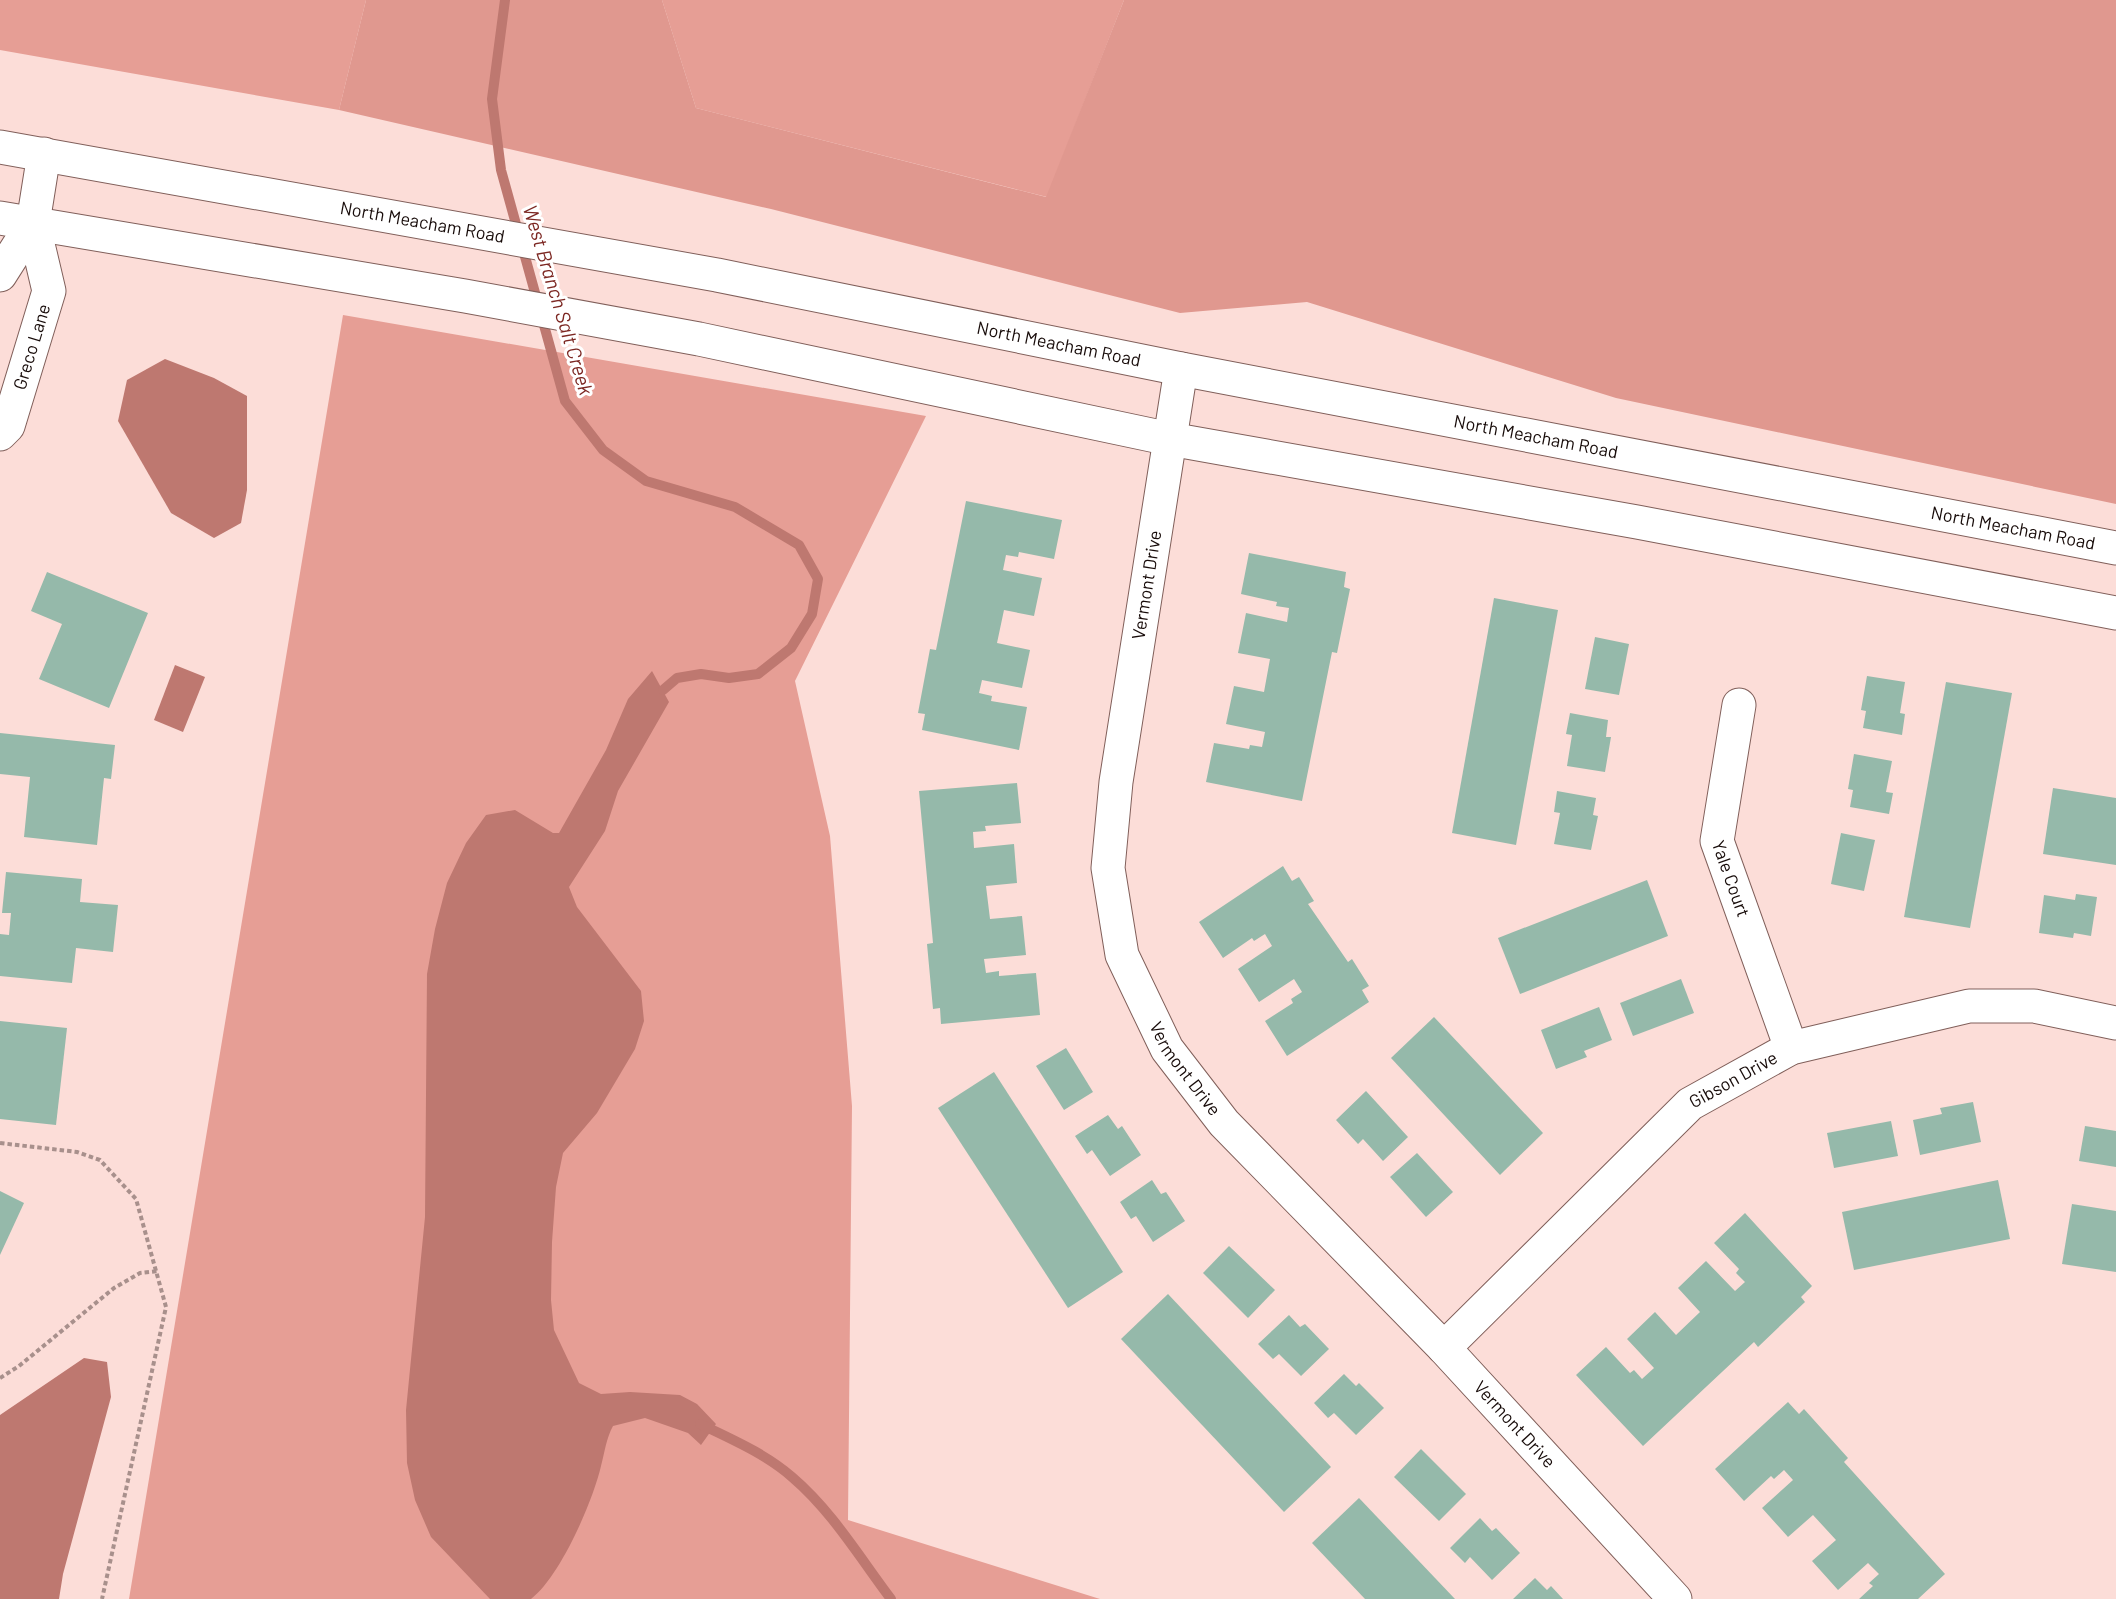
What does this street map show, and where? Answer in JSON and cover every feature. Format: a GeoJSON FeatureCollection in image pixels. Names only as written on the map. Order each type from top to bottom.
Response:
{"type":"FeatureCollection","features":[{"type":"Feature","properties":{"kind":"main road","name":"North Meacham Road"},"geometry":{"type":"LineString","coordinates":[[0,147],[728,278],[1181,369],[2116,548]]}},
{"type":"Feature","properties":{"kind":"main road"},"geometry":{"type":"LineString","coordinates":[[0,275],[33,223],[44,154]]}},
{"type":"Feature","properties":{"kind":"main road"},"geometry":{"type":"LineString","coordinates":[[0,218],[611,322],[1170,439],[1648,524],[2116,613]]}},
{"type":"Feature","properties":{"kind":"main road","name":"Greco Lane"},"geometry":{"type":"LineString","coordinates":[[0,434],[8,426],[49,291],[33,223]]}},
{"type":"Feature","properties":{"kind":"main road","name":"Vermont Drive"},"geometry":{"type":"LineString","coordinates":[[1181,369],[1113,814],[1108,868],[1122,955],[1167,1049],[1224,1123],[1444,1348],[1675,1599]]}},
{"type":"Feature","properties":{"kind":"main road","name":"Yale Court"},"geometry":{"type":"LineString","coordinates":[[1738,705],[1717,841],[1791,1048]]}},
{"type":"Feature","properties":{"kind":"main road","name":"Gibson Drive"},"geometry":{"type":"LineString","coordinates":[[1444,1348],[1689,1104],[1791,1048],[1969,1006],[2034,1006],[2116,1023]]}},
{"type":"Feature","properties":{"kind":"path"},"geometry":{"type":"LineString","coordinates":[[0,1143],[77,1152],[100,1160],[136,1198],[158,1271],[166,1307],[102,1599]]}},
{"type":"Feature","properties":{"kind":"path"},"geometry":{"type":"LineString","coordinates":[[0,1378],[19,1366],[114,1288],[140,1273],[158,1271]]}},
{"type":"Feature","properties":{"kind":"shaded area"},"geometry":{"type":"Polygon","coordinates":[[[0,0],[366,0],[339,110],[0,50],[0,0]]]}},
{"type":"Feature","properties":{"kind":"shaded area"},"geometry":{"type":"Polygon","coordinates":[[[366,0],[662,0],[696,108],[1046,197],[1124,0],[2116,0],[2116,504],[1616,398],[1307,302],[1180,313],[771,209],[339,110],[366,0]]]}},
{"type":"Feature","properties":{"kind":"shaded area"},"geometry":{"type":"Polygon","coordinates":[[[662,0],[1124,0],[1047,197],[696,108],[662,0]]]}},
{"type":"Feature","properties":{"kind":"shaded area"},"geometry":{"type":"Polygon","coordinates":[[[343,315],[926,416],[795,681],[830,836],[852,1106],[848,1520],[1100,1599],[129,1599],[343,315]]]}},
{"type":"Feature","properties":{"kind":"shaded area"},"geometry":{"type":"Polygon","coordinates":[[[165,359],[214,378],[247,396],[247,490],[241,523],[214,538],[171,513],[118,421],[127,380],[165,359]]]}},
{"type":"Feature","properties":{"kind":"shaded area"},"geometry":{"type":"Polygon","coordinates":[[[175,665],[205,677],[183,732],[154,720],[175,665]]]}},
{"type":"Feature","properties":{"kind":"shaded area"},"geometry":{"type":"Polygon","coordinates":[[[652,671],[669,702],[618,791],[605,831],[569,887],[577,907],[641,991],[644,1021],[635,1049],[597,1113],[563,1153],[556,1187],[551,1300],[554,1330],[579,1383],[601,1394],[630,1392],[680,1395],[697,1404],[716,1424],[701,1445],[688,1433],[645,1418],[613,1426],[607,1440],[597,1481],[583,1518],[553,1574],[531,1599],[490,1599],[431,1537],[415,1500],[407,1463],[406,1410],[425,1217],[427,974],[435,929],[447,883],[466,843],[486,815],[515,810],[553,833],[559,833],[606,750],[628,699],[652,671]]]}},
{"type":"Feature","properties":{"kind":"shaded area"},"geometry":{"type":"Polygon","coordinates":[[[84,1358],[107,1362],[111,1397],[63,1574],[59,1599],[0,1599],[0,1415],[84,1358]]]}},
{"type":"Feature","properties":{"kind":"building"},"geometry":{"type":"Polygon","coordinates":[[[966,501],[1062,520],[1054,559],[1019,552],[1018,557],[1006,555],[1003,570],[1042,578],[1034,616],[1004,610],[997,643],[1030,650],[1022,688],[982,680],[979,693],[992,696],[991,701],[1027,707],[1019,750],[922,730],[925,714],[918,713],[930,649],[936,650],[966,501]]]}},
{"type":"Feature","properties":{"kind":"building"},"geometry":{"type":"Polygon","coordinates":[[[1249,553],[1346,572],[1344,587],[1350,589],[1337,653],[1332,652],[1302,801],[1206,782],[1214,743],[1249,749],[1250,745],[1262,747],[1265,732],[1226,724],[1234,686],[1264,692],[1270,659],[1238,653],[1246,613],[1287,622],[1289,608],[1276,606],[1277,602],[1241,594],[1249,553]]]}},
{"type":"Feature","properties":{"kind":"building"},"geometry":{"type":"Polygon","coordinates":[[[47,572],[148,613],[109,708],[39,679],[62,624],[31,611],[47,572]]]}},
{"type":"Feature","properties":{"kind":"building"},"geometry":{"type":"Polygon","coordinates":[[[1494,598],[1558,610],[1516,845],[1452,833],[1494,598]]]}},
{"type":"Feature","properties":{"kind":"building"},"geometry":{"type":"Polygon","coordinates":[[[1595,637],[1629,644],[1619,695],[1585,689],[1595,637]]]}},
{"type":"Feature","properties":{"kind":"building"},"geometry":{"type":"Polygon","coordinates":[[[1867,676],[1905,682],[1900,713],[1905,714],[1902,735],[1863,728],[1866,711],[1861,710],[1867,676]]]}},
{"type":"Feature","properties":{"kind":"building"},"geometry":{"type":"Polygon","coordinates":[[[1946,682],[2012,693],[1970,928],[1904,917],[1946,682]]]}},
{"type":"Feature","properties":{"kind":"building"},"geometry":{"type":"Polygon","coordinates":[[[1570,713],[1608,720],[1606,737],[1611,737],[1605,772],[1567,766],[1572,735],[1566,734],[1570,713]]]}},
{"type":"Feature","properties":{"kind":"building"},"geometry":{"type":"Polygon","coordinates":[[[0,733],[115,745],[111,779],[104,778],[97,845],[24,837],[30,777],[0,774],[0,733]]]}},
{"type":"Feature","properties":{"kind":"building"},"geometry":{"type":"Polygon","coordinates":[[[1854,754],[1892,761],[1886,792],[1893,793],[1889,814],[1850,807],[1853,790],[1848,789],[1854,754]]]}},
{"type":"Feature","properties":{"kind":"building"},"geometry":{"type":"Polygon","coordinates":[[[1017,783],[1021,823],[985,826],[986,831],[973,832],[974,848],[1014,844],[1017,883],[986,886],[990,919],[1022,916],[1026,955],[984,959],[986,973],[999,971],[999,976],[1036,973],[1040,1015],[941,1024],[940,1008],[933,1009],[927,944],[933,943],[919,791],[1017,783]]]}},
{"type":"Feature","properties":{"kind":"building"},"geometry":{"type":"Polygon","coordinates":[[[2053,788],[2116,798],[2116,865],[2043,854],[2053,788]]]}},
{"type":"Feature","properties":{"kind":"building"},"geometry":{"type":"Polygon","coordinates":[[[1557,791],[1596,798],[1593,815],[1598,816],[1591,850],[1554,844],[1560,813],[1554,812],[1557,791]]]}},
{"type":"Feature","properties":{"kind":"building"},"geometry":{"type":"Polygon","coordinates":[[[1841,833],[1875,840],[1864,891],[1831,884],[1841,833]]]}},
{"type":"Feature","properties":{"kind":"building"},"geometry":{"type":"Polygon","coordinates":[[[1283,866],[1292,881],[1299,877],[1314,901],[1308,904],[1348,962],[1352,959],[1369,986],[1362,990],[1369,1002],[1287,1056],[1265,1021],[1293,1003],[1291,999],[1302,992],[1294,979],[1259,1002],[1238,969],[1272,946],[1265,934],[1254,941],[1252,938],[1223,958],[1199,922],[1283,866]]]}},
{"type":"Feature","properties":{"kind":"building"},"geometry":{"type":"Polygon","coordinates":[[[6,872],[82,879],[80,902],[118,905],[113,952],[76,948],[72,983],[0,976],[0,934],[9,935],[11,913],[2,913],[6,872]]]}},
{"type":"Feature","properties":{"kind":"building"},"geometry":{"type":"Polygon","coordinates":[[[1647,880],[1668,936],[1520,994],[1498,938],[1647,880]]]}},
{"type":"Feature","properties":{"kind":"building"},"geometry":{"type":"Polygon","coordinates":[[[2076,894],[2097,897],[2091,936],[2074,933],[2073,938],[2039,933],[2044,895],[2075,900],[2076,894]]]}},
{"type":"Feature","properties":{"kind":"building"},"geometry":{"type":"Polygon","coordinates":[[[1681,979],[1694,1013],[1633,1036],[1620,1003],[1681,979]]]}},
{"type":"Feature","properties":{"kind":"building"},"geometry":{"type":"Polygon","coordinates":[[[1599,1007],[1612,1040],[1584,1051],[1587,1057],[1556,1069],[1541,1030],[1599,1007]]]}},
{"type":"Feature","properties":{"kind":"building"},"geometry":{"type":"Polygon","coordinates":[[[1434,1017],[1543,1133],[1500,1175],[1391,1058],[1434,1017]]]}},
{"type":"Feature","properties":{"kind":"building"},"geometry":{"type":"Polygon","coordinates":[[[0,1021],[67,1028],[56,1125],[0,1119],[0,1021]]]}},
{"type":"Feature","properties":{"kind":"building"},"geometry":{"type":"Polygon","coordinates":[[[1066,1048],[1093,1092],[1064,1110],[1036,1066],[1066,1048]]]}},
{"type":"Feature","properties":{"kind":"building"},"geometry":{"type":"Polygon","coordinates":[[[994,1072],[1123,1272],[1068,1308],[938,1108],[994,1072]]]}},
{"type":"Feature","properties":{"kind":"building"},"geometry":{"type":"Polygon","coordinates":[[[1366,1091],[1408,1137],[1383,1161],[1363,1139],[1358,1144],[1336,1120],[1366,1091]]]}},
{"type":"Feature","properties":{"kind":"building"},"geometry":{"type":"Polygon","coordinates":[[[1973,1102],[1981,1142],[1920,1155],[1913,1120],[1942,1114],[1940,1108],[1973,1102]]]}},
{"type":"Feature","properties":{"kind":"building"},"geometry":{"type":"Polygon","coordinates":[[[1108,1115],[1118,1129],[1122,1126],[1141,1155],[1110,1176],[1092,1150],[1087,1154],[1075,1136],[1108,1115]]]}},
{"type":"Feature","properties":{"kind":"building"},"geometry":{"type":"Polygon","coordinates":[[[1891,1121],[1898,1156],[1834,1168],[1827,1133],[1891,1121]]]}},
{"type":"Feature","properties":{"kind":"building"},"geometry":{"type":"Polygon","coordinates":[[[2085,1126],[2116,1131],[2116,1167],[2079,1161],[2085,1126]]]}},
{"type":"Feature","properties":{"kind":"building"},"geometry":{"type":"Polygon","coordinates":[[[1417,1153],[1453,1192],[1426,1217],[1390,1177],[1417,1153]]]}},
{"type":"Feature","properties":{"kind":"building"},"geometry":{"type":"Polygon","coordinates":[[[1152,1180],[1161,1194],[1166,1192],[1185,1221],[1153,1242],[1136,1216],[1131,1219],[1120,1202],[1152,1180]]]}},
{"type":"Feature","properties":{"kind":"building"},"geometry":{"type":"Polygon","coordinates":[[[1998,1180],[2010,1239],[1854,1270],[1842,1212],[1998,1180]]]}},
{"type":"Feature","properties":{"kind":"building"},"geometry":{"type":"Polygon","coordinates":[[[0,1191],[24,1203],[0,1255],[0,1191]]]}},
{"type":"Feature","properties":{"kind":"building"},"geometry":{"type":"Polygon","coordinates":[[[2072,1204],[2116,1211],[2116,1272],[2062,1264],[2072,1204]]]}},
{"type":"Feature","properties":{"kind":"building"},"geometry":{"type":"Polygon","coordinates":[[[1745,1213],[1812,1286],[1801,1297],[1805,1302],[1758,1347],[1754,1342],[1643,1446],[1576,1375],[1606,1347],[1630,1373],[1634,1370],[1642,1379],[1654,1368],[1627,1339],[1655,1312],[1676,1335],[1700,1312],[1678,1288],[1706,1261],[1735,1291],[1745,1282],[1736,1273],[1739,1269],[1714,1243],[1745,1213]]]}},
{"type":"Feature","properties":{"kind":"building"},"geometry":{"type":"Polygon","coordinates":[[[1229,1246],[1275,1290],[1248,1318],[1203,1273],[1229,1246]]]}},
{"type":"Feature","properties":{"kind":"building"},"geometry":{"type":"Polygon","coordinates":[[[1168,1294],[1331,1467],[1284,1512],[1121,1339],[1168,1294]]]}},
{"type":"Feature","properties":{"kind":"building"},"geometry":{"type":"Polygon","coordinates":[[[1289,1315],[1300,1327],[1305,1324],[1329,1349],[1301,1376],[1279,1354],[1273,1359],[1258,1344],[1289,1315]]]}},
{"type":"Feature","properties":{"kind":"building"},"geometry":{"type":"Polygon","coordinates":[[[1344,1374],[1356,1386],[1359,1383],[1384,1408],[1356,1435],[1334,1413],[1328,1418],[1314,1403],[1344,1374]]]}},
{"type":"Feature","properties":{"kind":"building"},"geometry":{"type":"Polygon","coordinates":[[[1788,1402],[1799,1414],[1804,1409],[1848,1458],[1844,1462],[1945,1574],[1918,1599],[1859,1599],[1873,1586],[1869,1583],[1879,1574],[1868,1563],[1838,1590],[1812,1561],[1836,1540],[1813,1515],[1788,1537],[1762,1508],[1793,1480],[1784,1470],[1774,1479],[1771,1476],[1744,1501],[1715,1469],[1788,1402]]]}},
{"type":"Feature","properties":{"kind":"building"},"geometry":{"type":"Polygon","coordinates":[[[1421,1449],[1466,1494],[1439,1521],[1394,1477],[1421,1449]]]}},
{"type":"Feature","properties":{"kind":"building"},"geometry":{"type":"Polygon","coordinates":[[[1359,1498],[1455,1599],[1365,1599],[1312,1543],[1359,1498]]]}},
{"type":"Feature","properties":{"kind":"building"},"geometry":{"type":"Polygon","coordinates":[[[1480,1518],[1492,1531],[1496,1528],[1520,1553],[1492,1580],[1470,1557],[1465,1563],[1450,1548],[1480,1518]]]}},
{"type":"Feature","properties":{"kind":"building"},"geometry":{"type":"Polygon","coordinates":[[[1535,1578],[1547,1590],[1551,1586],[1563,1599],[1513,1599],[1535,1578]]]}},
{"type":"Feature","properties":{"kind":"waterway","name":"West Branch Salt Creek"},"geometry":{"type":"LineString","coordinates":[[505,0],[492,99],[501,170],[565,401],[603,450],[646,481],[735,507],[799,545],[818,579],[812,614],[791,648],[758,674],[729,678],[701,674],[677,678],[663,690]]}},
{"type":"Feature","properties":{"kind":"waterway","name":"West Branch Salt Creek"},"geometry":{"type":"LineString","coordinates":[[700,1424],[760,1454],[792,1477],[833,1520],[891,1599]]}}]}
